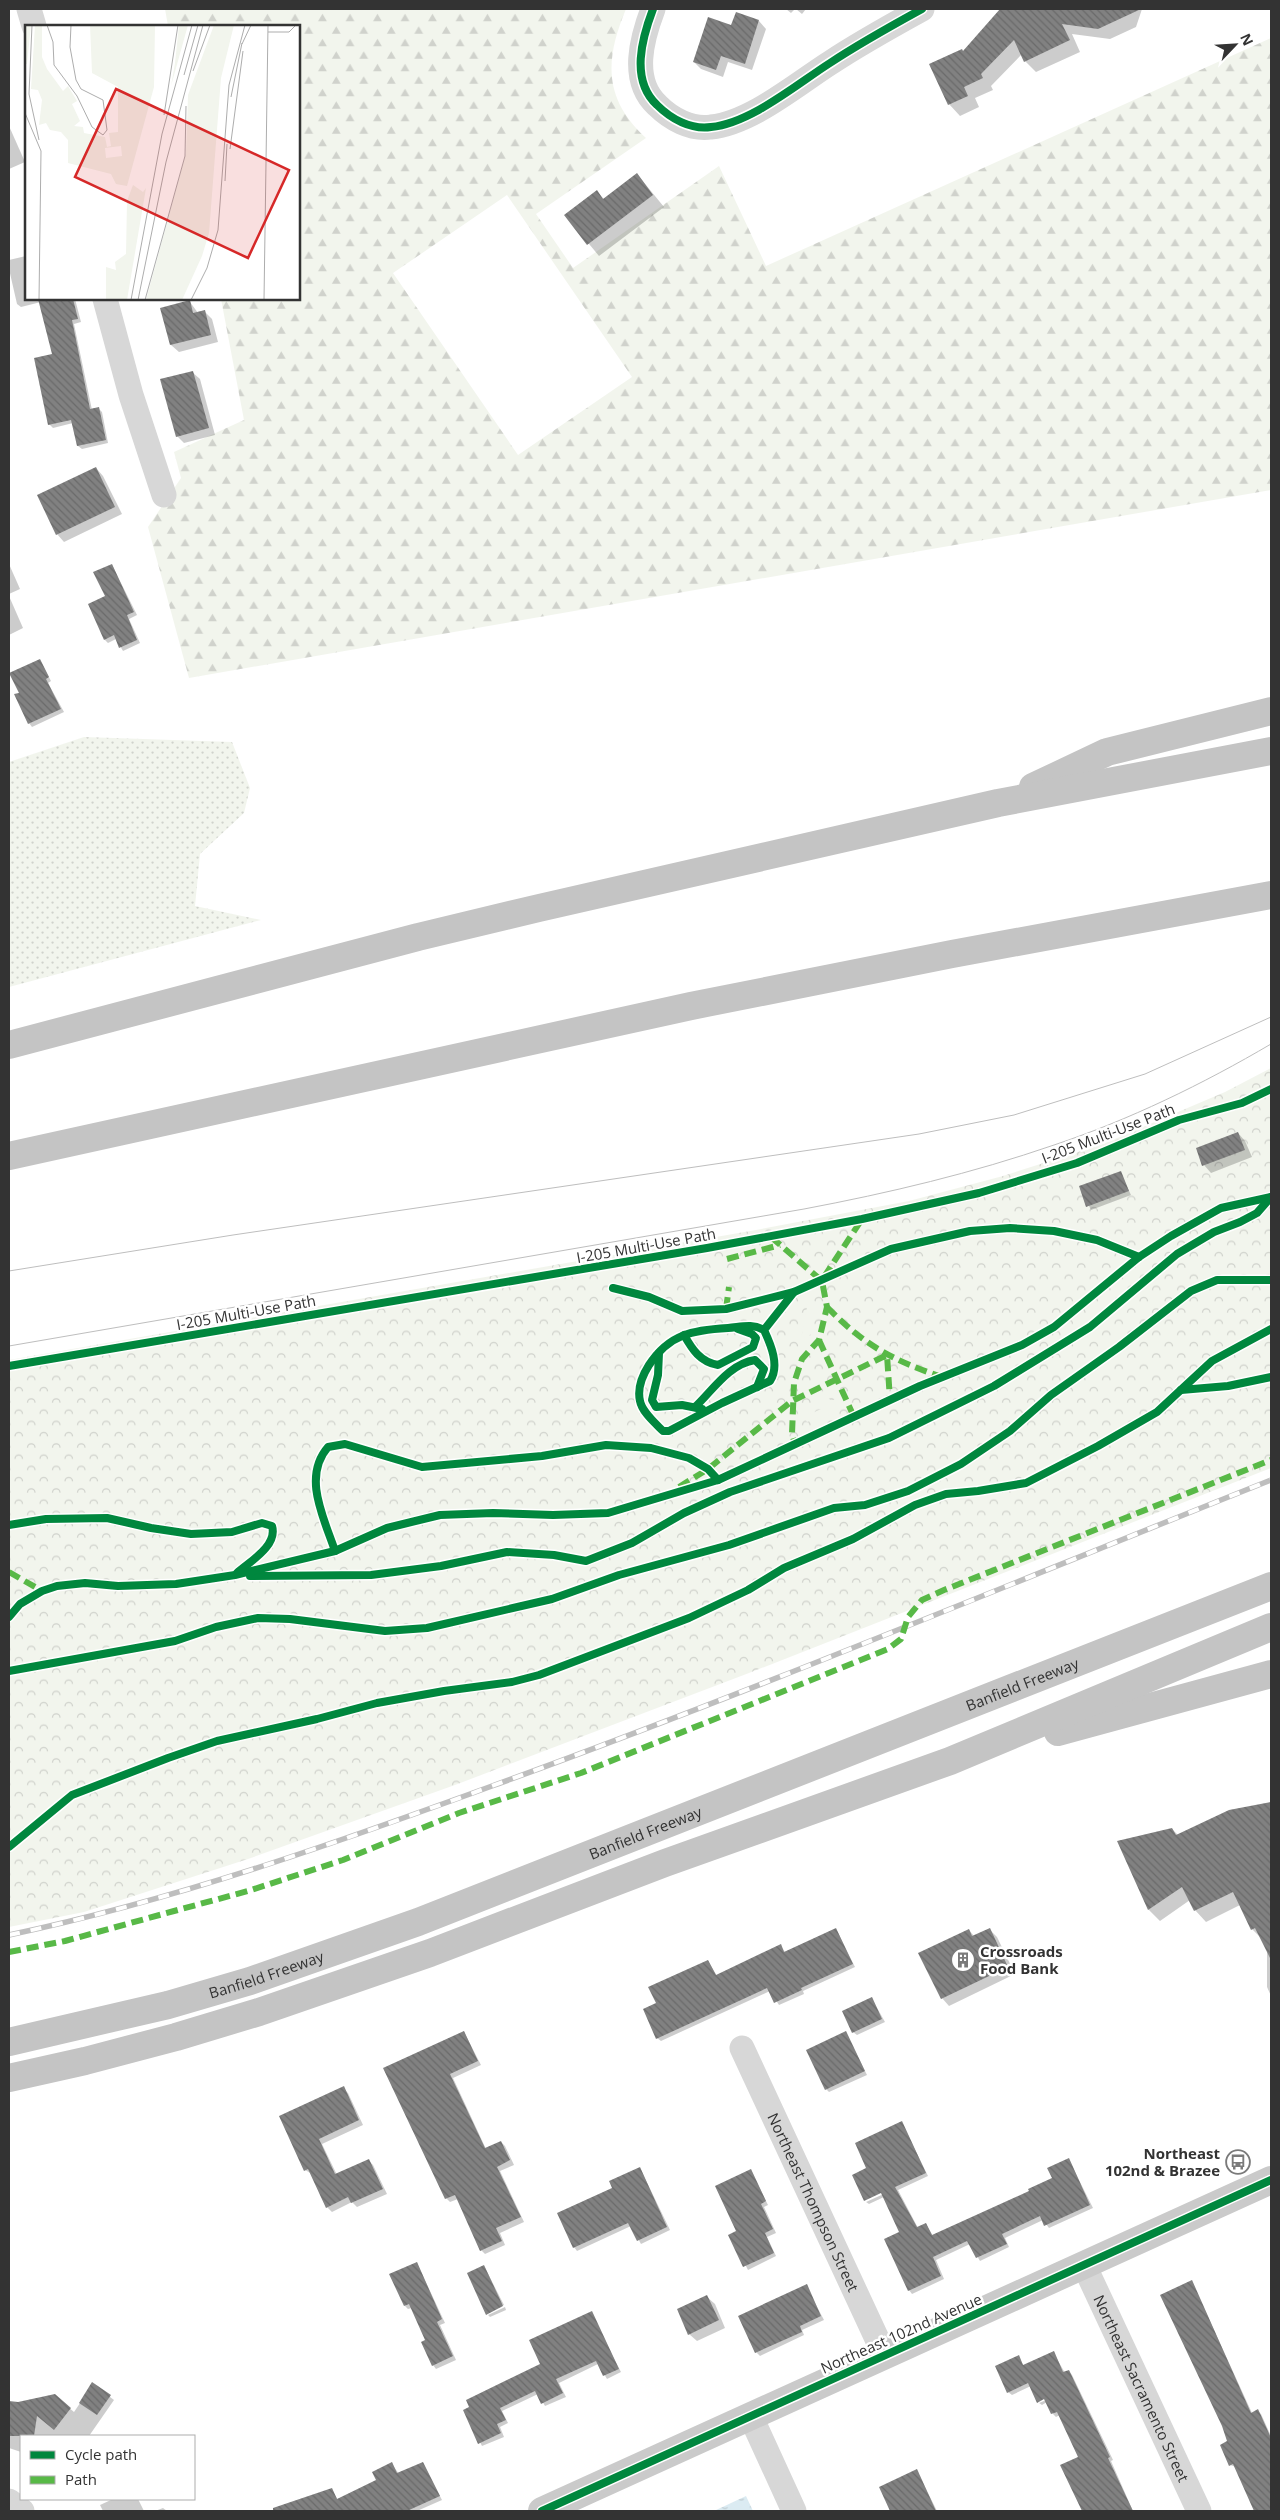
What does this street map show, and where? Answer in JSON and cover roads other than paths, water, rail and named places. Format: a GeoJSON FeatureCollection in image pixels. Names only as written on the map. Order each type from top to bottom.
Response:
{"type":"FeatureCollection","features":[{"type":"Feature","properties":{"kind":"highway"},"geometry":{"type":"LineString","coordinates":[[998,803],[1107,752],[1271,711]]}},
{"type":"Feature","properties":{"kind":"highway"},"geometry":{"type":"LineString","coordinates":[[9,1045],[418,937],[998,803],[1271,751]]}},
{"type":"Feature","properties":{"kind":"highway"},"geometry":{"type":"LineString","coordinates":[[9,1156],[691,1006],[961,952],[1271,895]]}},
{"type":"Feature","properties":{"kind":"highway","name":"Banfield Freeway"},"geometry":{"type":"LineString","coordinates":[[9,2042],[149,2010],[213,1991],[418,1922],[1271,1586]]}},
{"type":"Feature","properties":{"kind":"highway"},"geometry":{"type":"LineString","coordinates":[[9,2078],[85,2061],[176,2037],[339,1985],[516,1922],[665,1863],[950,1761],[1271,1627]]}},
{"type":"Feature","properties":{"kind":"highway"},"geometry":{"type":"LineString","coordinates":[[950,1761],[1271,1674]]}},
{"type":"Feature","properties":{"kind":"main road","name":"Northeast 102nd Avenue"},"geometry":{"type":"LineString","coordinates":[[542,2511],[1271,2180]]}},
{"type":"Feature","properties":{"kind":"street"},"geometry":{"type":"LineString","coordinates":[[29,9],[34,25]]}},
{"type":"Feature","properties":{"kind":"street"},"geometry":{"type":"LineString","coordinates":[[653,9],[641,52],[642,78],[647,91],[652,101],[677,120],[693,126],[709,128],[724,125],[753,112],[858,45],[922,9]]}},
{"type":"Feature","properties":{"kind":"street"},"geometry":{"type":"LineString","coordinates":[[105,300],[131,395],[164,495]]}},
{"type":"Feature","properties":{"kind":"street","name":"Northeast Thompson Street"},"geometry":{"type":"LineString","coordinates":[[742,2048],[885,2356]]}},
{"type":"Feature","properties":{"kind":"street","name":"Northeast Sacramento Street"},"geometry":{"type":"LineString","coordinates":[[1084,2265],[1199,2511]]}},
{"type":"Feature","properties":{"kind":"street"},"geometry":{"type":"LineString","coordinates":[[751,2417],[794,2511]]}},
{"type":"Feature","properties":{"kind":"street"},"geometry":{"type":"LineString","coordinates":[[9,2501],[22,2511]]}},
{"type":"Feature","properties":{"kind":"water"},"geometry":{"type":"Polygon","coordinates":[[[746,2496],[753,2511],[714,2511],[746,2496]]]}},
{"type":"Feature","properties":{"kind":"tram line"},"geometry":{"type":"LineString","coordinates":[[9,1271],[233,1235],[919,1134],[1014,1115],[1145,1074],[1271,1017]]}},
{"type":"Feature","properties":{"kind":"tram line"},"geometry":{"type":"LineString","coordinates":[[9,1346],[804,1209],[899,1189],[962,1173],[1082,1135],[1138,1113],[1219,1073],[1271,1044]]}},
{"type":"Feature","properties":{"kind":"railway"},"geometry":{"type":"LineString","coordinates":[[9,1935],[71,1921],[193,1888],[432,1808],[688,1713],[1271,1480]]}},
{"type":"Feature","properties":{"kind":"place","name":"Crossroads Food Bank"},"geometry":{"type":"Point","coordinates":[963,1960]}},
{"type":"Feature","properties":{"kind":"place","name":"Northeast 102nd & Brazee"},"geometry":{"type":"Point","coordinates":[1238,2162]}}]}
